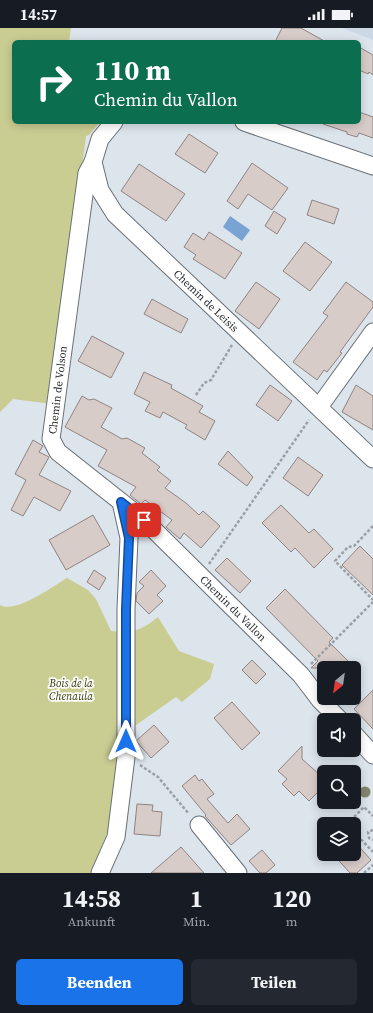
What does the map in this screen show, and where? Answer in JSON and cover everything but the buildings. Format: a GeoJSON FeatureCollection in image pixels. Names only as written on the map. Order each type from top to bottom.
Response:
{"type":"FeatureCollection","features":[{"type":"Feature","properties":{"kind":"street"},"geometry":{"type":"LineString","coordinates":[[93,162],[100,139],[112,124]]}},
{"type":"Feature","properties":{"kind":"street"},"geometry":{"type":"LineString","coordinates":[[250,124],[373,166]]}},
{"type":"Feature","properties":{"kind":"street","name":"Chemin de Leisis"},"geometry":{"type":"LineString","coordinates":[[93,162],[100,190],[115,214],[373,459]]}},
{"type":"Feature","properties":{"kind":"street","name":"Chemin de Volson"},"geometry":{"type":"LineString","coordinates":[[93,162],[87,173],[51,439],[58,452],[121,502]]}},
{"type":"Feature","properties":{"kind":"street"},"geometry":{"type":"LineString","coordinates":[[319,407],[373,332]]}},
{"type":"Feature","properties":{"kind":"street"},"geometry":{"type":"LineString","coordinates":[[100,873],[116,837],[126,757],[126,609],[129,538],[121,502]]}},
{"type":"Feature","properties":{"kind":"street","name":"Chemin du Vallon"},"geometry":{"type":"LineString","coordinates":[[121,502],[144,520],[301,675],[320,700],[333,713]]}},
{"type":"Feature","properties":{"kind":"street"},"geometry":{"type":"LineString","coordinates":[[361,742],[373,755]]}},
{"type":"Feature","properties":{"kind":"street"},"geometry":{"type":"LineString","coordinates":[[199,825],[238,873]]}},
{"type":"Feature","properties":{"kind":"path"},"geometry":{"type":"LineString","coordinates":[[196,395],[204,383],[211,380],[229,348],[242,334]]}},
{"type":"Feature","properties":{"kind":"path"},"geometry":{"type":"LineString","coordinates":[[206,569],[319,407]]}},
{"type":"Feature","properties":{"kind":"path"},"geometry":{"type":"LineString","coordinates":[[301,675],[373,601],[335,561],[348,547],[354,546],[373,526]]}},
{"type":"Feature","properties":{"kind":"path"},"geometry":{"type":"LineString","coordinates":[[126,757],[158,777],[199,825]]}},
{"type":"Feature","properties":{"kind":"path"},"geometry":{"type":"LineString","coordinates":[[354,817],[364,807],[373,816]]}},
{"type":"Feature","properties":{"kind":"path"},"geometry":{"type":"LineString","coordinates":[[369,838],[368,832],[373,830]]}},
{"type":"Feature","properties":{"kind":"path"},"geometry":{"type":"LineString","coordinates":[[369,838],[373,840]]}},
{"type":"Feature","properties":{"kind":"path"},"geometry":{"type":"LineString","coordinates":[[364,843],[369,838]]}},
{"type":"Feature","properties":{"kind":"path"},"geometry":{"type":"LineString","coordinates":[[361,840],[373,852]]}},
{"type":"Feature","properties":{"kind":"path"},"geometry":{"type":"LineString","coordinates":[[364,873],[373,865]]}},
{"type":"Feature","properties":{"kind":"shaded area"},"geometry":{"type":"Polygon","coordinates":[[[342,28],[373,28],[373,40],[342,28]]]}},
{"type":"Feature","properties":{"kind":"green space"},"geometry":{"type":"Polygon","coordinates":[[[0,28],[71,28],[69,40],[12,40],[12,124],[98,124],[89,135],[86,136],[52,404],[13,399],[0,412],[0,28]]]}},
{"type":"Feature","properties":{"kind":"green space","name":"Bois de la Chenaula"},"geometry":{"type":"Polygon","coordinates":[[[67,578],[88,590],[96,599],[111,631],[125,632],[136,630],[158,617],[179,651],[214,664],[210,679],[182,702],[176,697],[136,725],[123,737],[108,830],[92,873],[0,873],[0,605],[7,607],[25,603],[67,578]]]}},
{"type":"Feature","properties":{"kind":"water"},"geometry":{"type":"Polygon","coordinates":[[[230,216],[250,230],[242,241],[223,227],[230,216]]]}},
{"type":"Feature","properties":{"kind":"route"},"geometry":{"type":"LineString","coordinates":[[126,741],[126,609],[129,538],[121,502],[144,520]]}}]}
